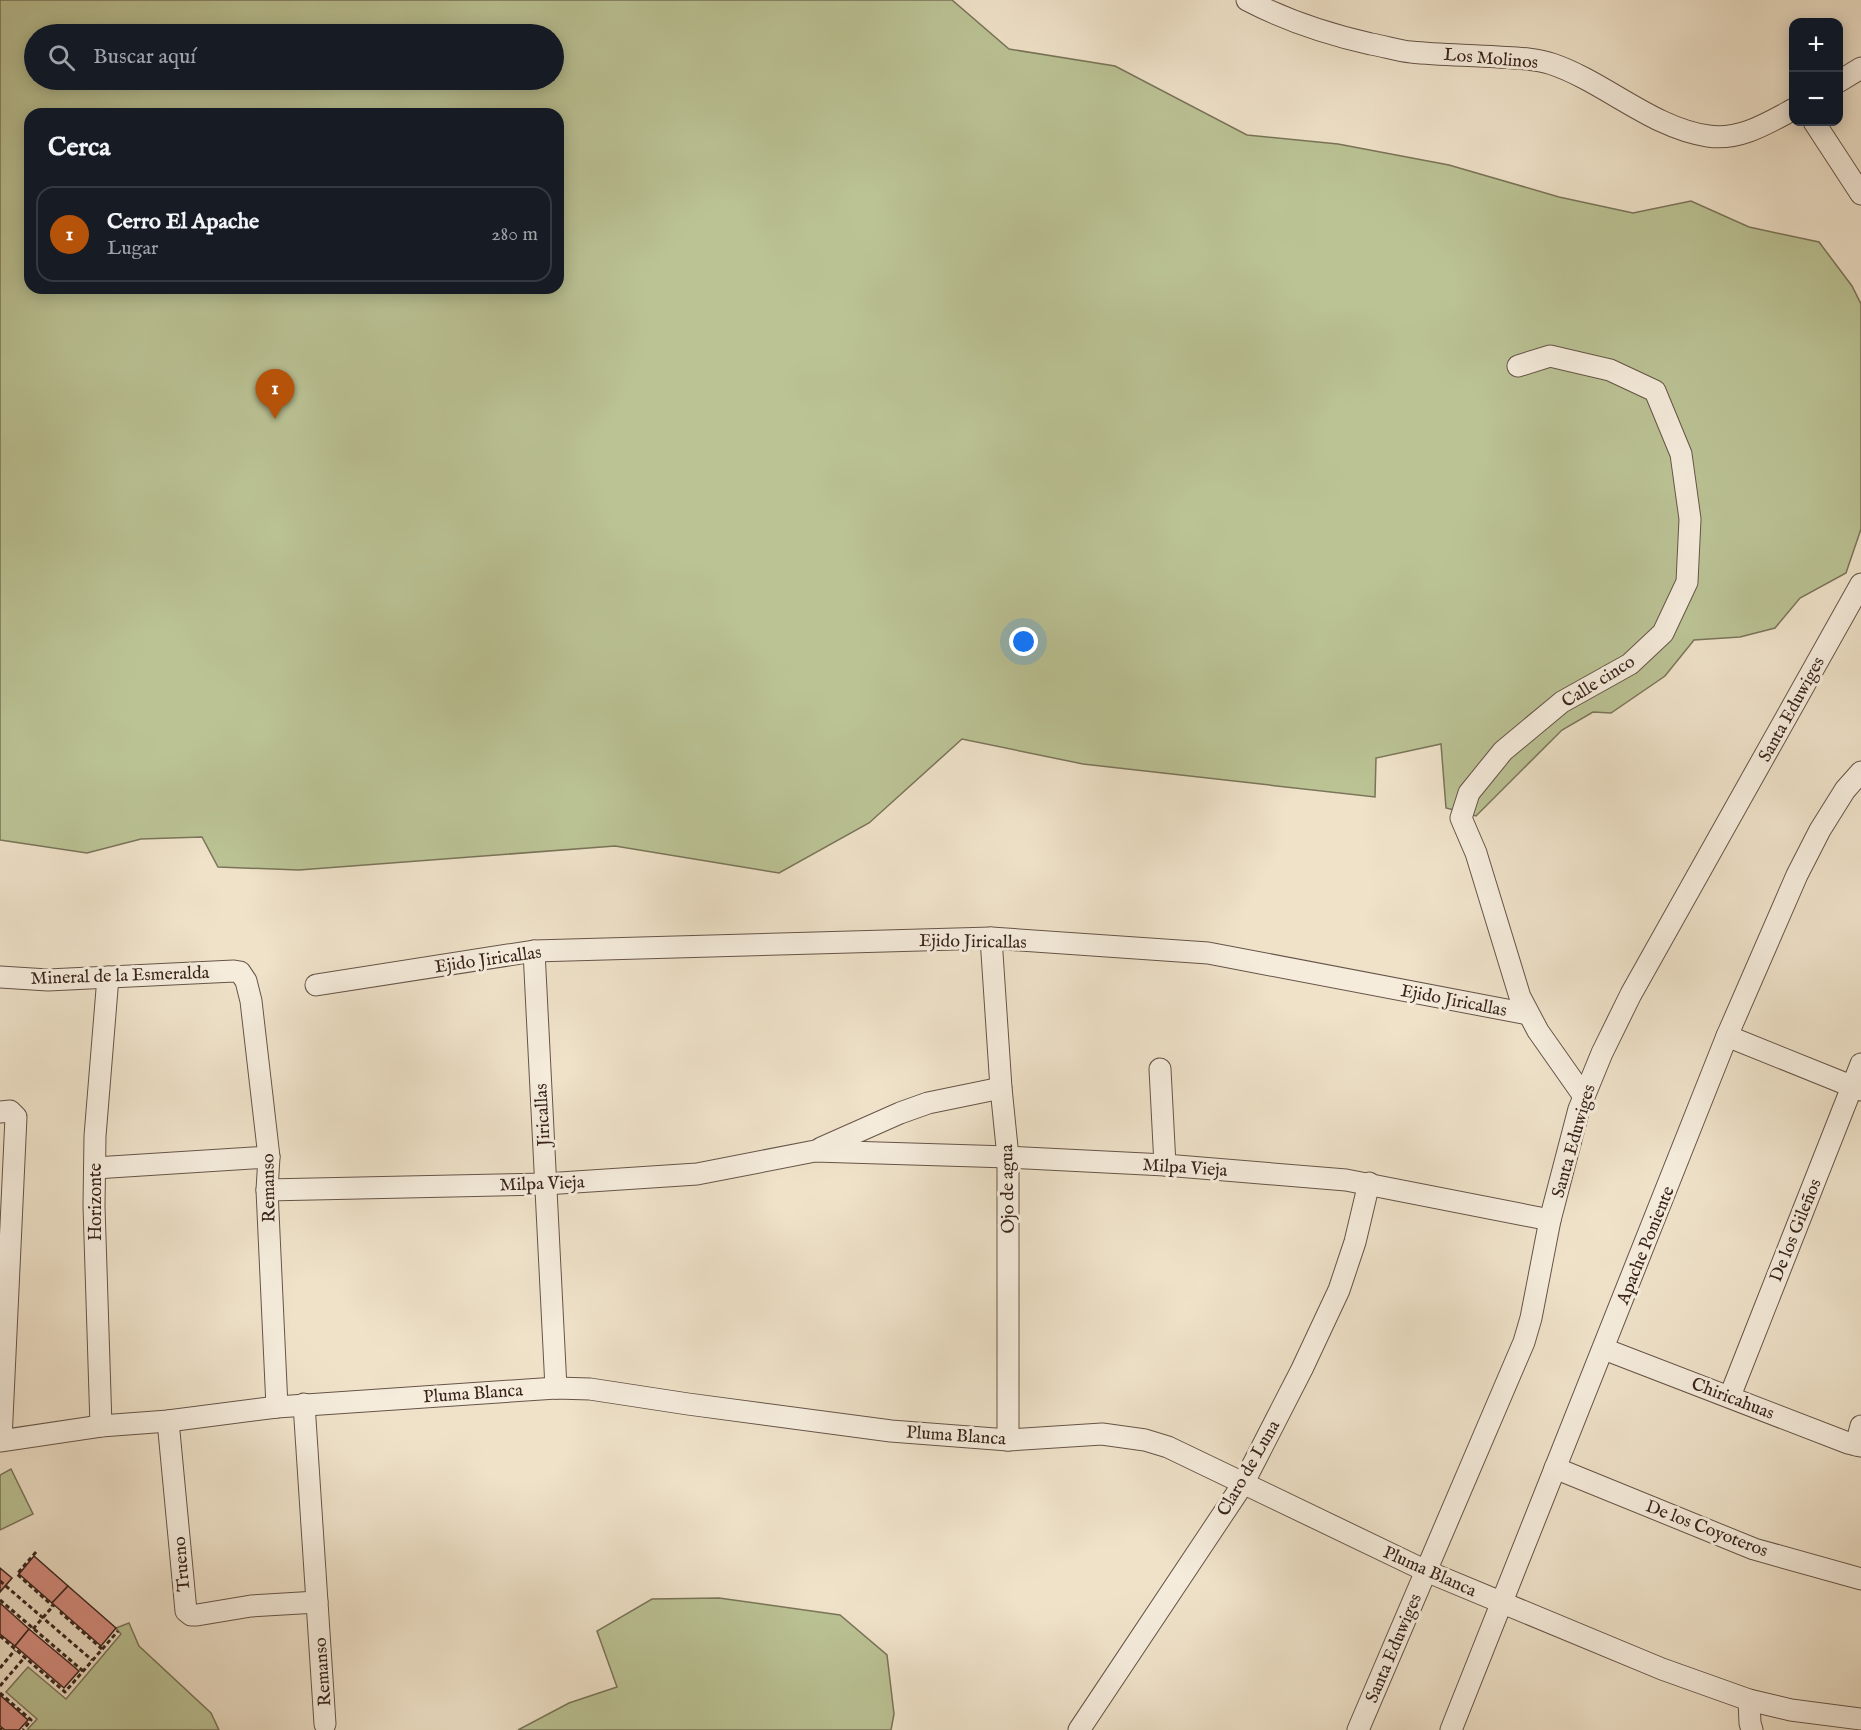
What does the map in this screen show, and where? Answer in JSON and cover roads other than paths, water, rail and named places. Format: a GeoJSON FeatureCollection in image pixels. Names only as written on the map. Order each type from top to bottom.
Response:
{"type":"FeatureCollection","features":[{"type":"Feature","properties":{"kind":"street","name":"Los Molinos"},"geometry":{"type":"LineString","coordinates":[[1247,0],[1278,16],[1334,35],[1409,52],[1528,58],[1550,63],[1570,71],[1669,124],[1709,136],[1721,137],[1751,130],[1789,111]]}},
{"type":"Feature","properties":{"kind":"street"},"geometry":{"type":"LineString","coordinates":[[1843,80],[1861,69]]}},
{"type":"Feature","properties":{"kind":"street"},"geometry":{"type":"LineString","coordinates":[[1817,126],[1861,194]]}},
{"type":"Feature","properties":{"kind":"street","name":"Calle cinco"},"geometry":{"type":"LineString","coordinates":[[1518,366],[1550,356],[1610,370],[1655,392],[1681,454],[1690,519],[1687,582],[1663,633],[1630,664],[1562,702],[1503,752],[1469,793],[1466,801],[1461,818],[1476,853],[1520,997],[1528,1014]]}},
{"type":"Feature","properties":{"kind":"street","name":"Santa Eduwiges"},"geometry":{"type":"LineString","coordinates":[[1358,1730],[1524,1342],[1531,1318],[1550,1220],[1583,1095],[1631,994],[1861,584]]}},
{"type":"Feature","properties":{"kind":"street","name":"Apache Poniente"},"geometry":{"type":"LineString","coordinates":[[1451,1730],[1727,1036],[1806,857],[1845,790],[1861,772]]}},
{"type":"Feature","properties":{"kind":"street","name":"Ejido Jiricallas"},"geometry":{"type":"LineString","coordinates":[[316,985],[534,951],[990,938],[1208,953],[1528,1014],[1583,1095]]}},
{"type":"Feature","properties":{"kind":"street","name":"Ojo de agua"},"geometry":{"type":"LineString","coordinates":[[990,938],[1000,1088],[1008,1157],[1008,1440]]}},
{"type":"Feature","properties":{"kind":"street","name":"Jiricallas"},"geometry":{"type":"LineString","coordinates":[[534,951],[556,1388]]}},
{"type":"Feature","properties":{"kind":"street","name":"Mineral de la Esmeralda"},"geometry":{"type":"LineString","coordinates":[[0,977],[48,980],[234,970],[240,972]]}},
{"type":"Feature","properties":{"kind":"street","name":"Remanso"},"geometry":{"type":"LineString","coordinates":[[240,972],[246,981],[251,1001],[269,1157],[267,1190],[277,1407]]}},
{"type":"Feature","properties":{"kind":"street","name":"Horizonte"},"geometry":{"type":"LineString","coordinates":[[101,1426],[94,1206],[108,977]]}},
{"type":"Feature","properties":{"kind":"street"},"geometry":{"type":"LineString","coordinates":[[1727,1036],[1857,1088]]}},
{"type":"Feature","properties":{"kind":"street","name":"De los Gileños"},"geometry":{"type":"LineString","coordinates":[[1730,1396],[1857,1088],[1861,1064]]}},
{"type":"Feature","properties":{"kind":"street"},"geometry":{"type":"LineString","coordinates":[[1160,1069],[1165,1165]]}},
{"type":"Feature","properties":{"kind":"street","name":"Milpa Vieja"},"geometry":{"type":"LineString","coordinates":[[815,1151],[928,1103],[1000,1088]]}},
{"type":"Feature","properties":{"kind":"street"},"geometry":{"type":"LineString","coordinates":[[1,1440],[8,1114]]}},
{"type":"Feature","properties":{"kind":"street","name":"Milpa Vieja"},"geometry":{"type":"LineString","coordinates":[[267,1190],[545,1185],[697,1174],[815,1151],[1165,1165],[1369,1183],[1550,1220]]}},
{"type":"Feature","properties":{"kind":"street"},"geometry":{"type":"LineString","coordinates":[[95,1168],[269,1157]]}},
{"type":"Feature","properties":{"kind":"street","name":"Claro de Luna"},"geometry":{"type":"LineString","coordinates":[[1079,1730],[1243,1484],[1302,1369],[1339,1290],[1355,1242],[1369,1183]]}},
{"type":"Feature","properties":{"kind":"street","name":"Chiricahuas"},"geometry":{"type":"LineString","coordinates":[[1604,1349],[1730,1396],[1859,1439]]}},
{"type":"Feature","properties":{"kind":"street","name":"Pluma Blanca"},"geometry":{"type":"LineString","coordinates":[[1,1440],[41,1442],[101,1426],[168,1421],[304,1404],[556,1388],[590,1389],[891,1431],[1008,1440],[1102,1434],[1145,1440],[1168,1447],[1426,1571],[1662,1669],[1749,1700],[1791,1710],[1861,1719]]}},
{"type":"Feature","properties":{"kind":"street","name":"Remanso"},"geometry":{"type":"LineString","coordinates":[[304,1404],[326,1724]]}},
{"type":"Feature","properties":{"kind":"street","name":"Trueno"},"geometry":{"type":"LineString","coordinates":[[168,1421],[186,1611],[191,1615],[197,1615],[251,1606],[317,1602]]}},
{"type":"Feature","properties":{"kind":"street","name":"De los Coyoteros"},"geometry":{"type":"LineString","coordinates":[[1556,1468],[1754,1549],[1861,1579]]}},
{"type":"Feature","properties":{"kind":"street"},"geometry":{"type":"LineString","coordinates":[[1749,1700],[1752,1730]]}},
{"type":"Feature","properties":{"kind":"place","name":"Cerro El Apache"},"geometry":{"type":"Point","coordinates":[275,419]}}]}
